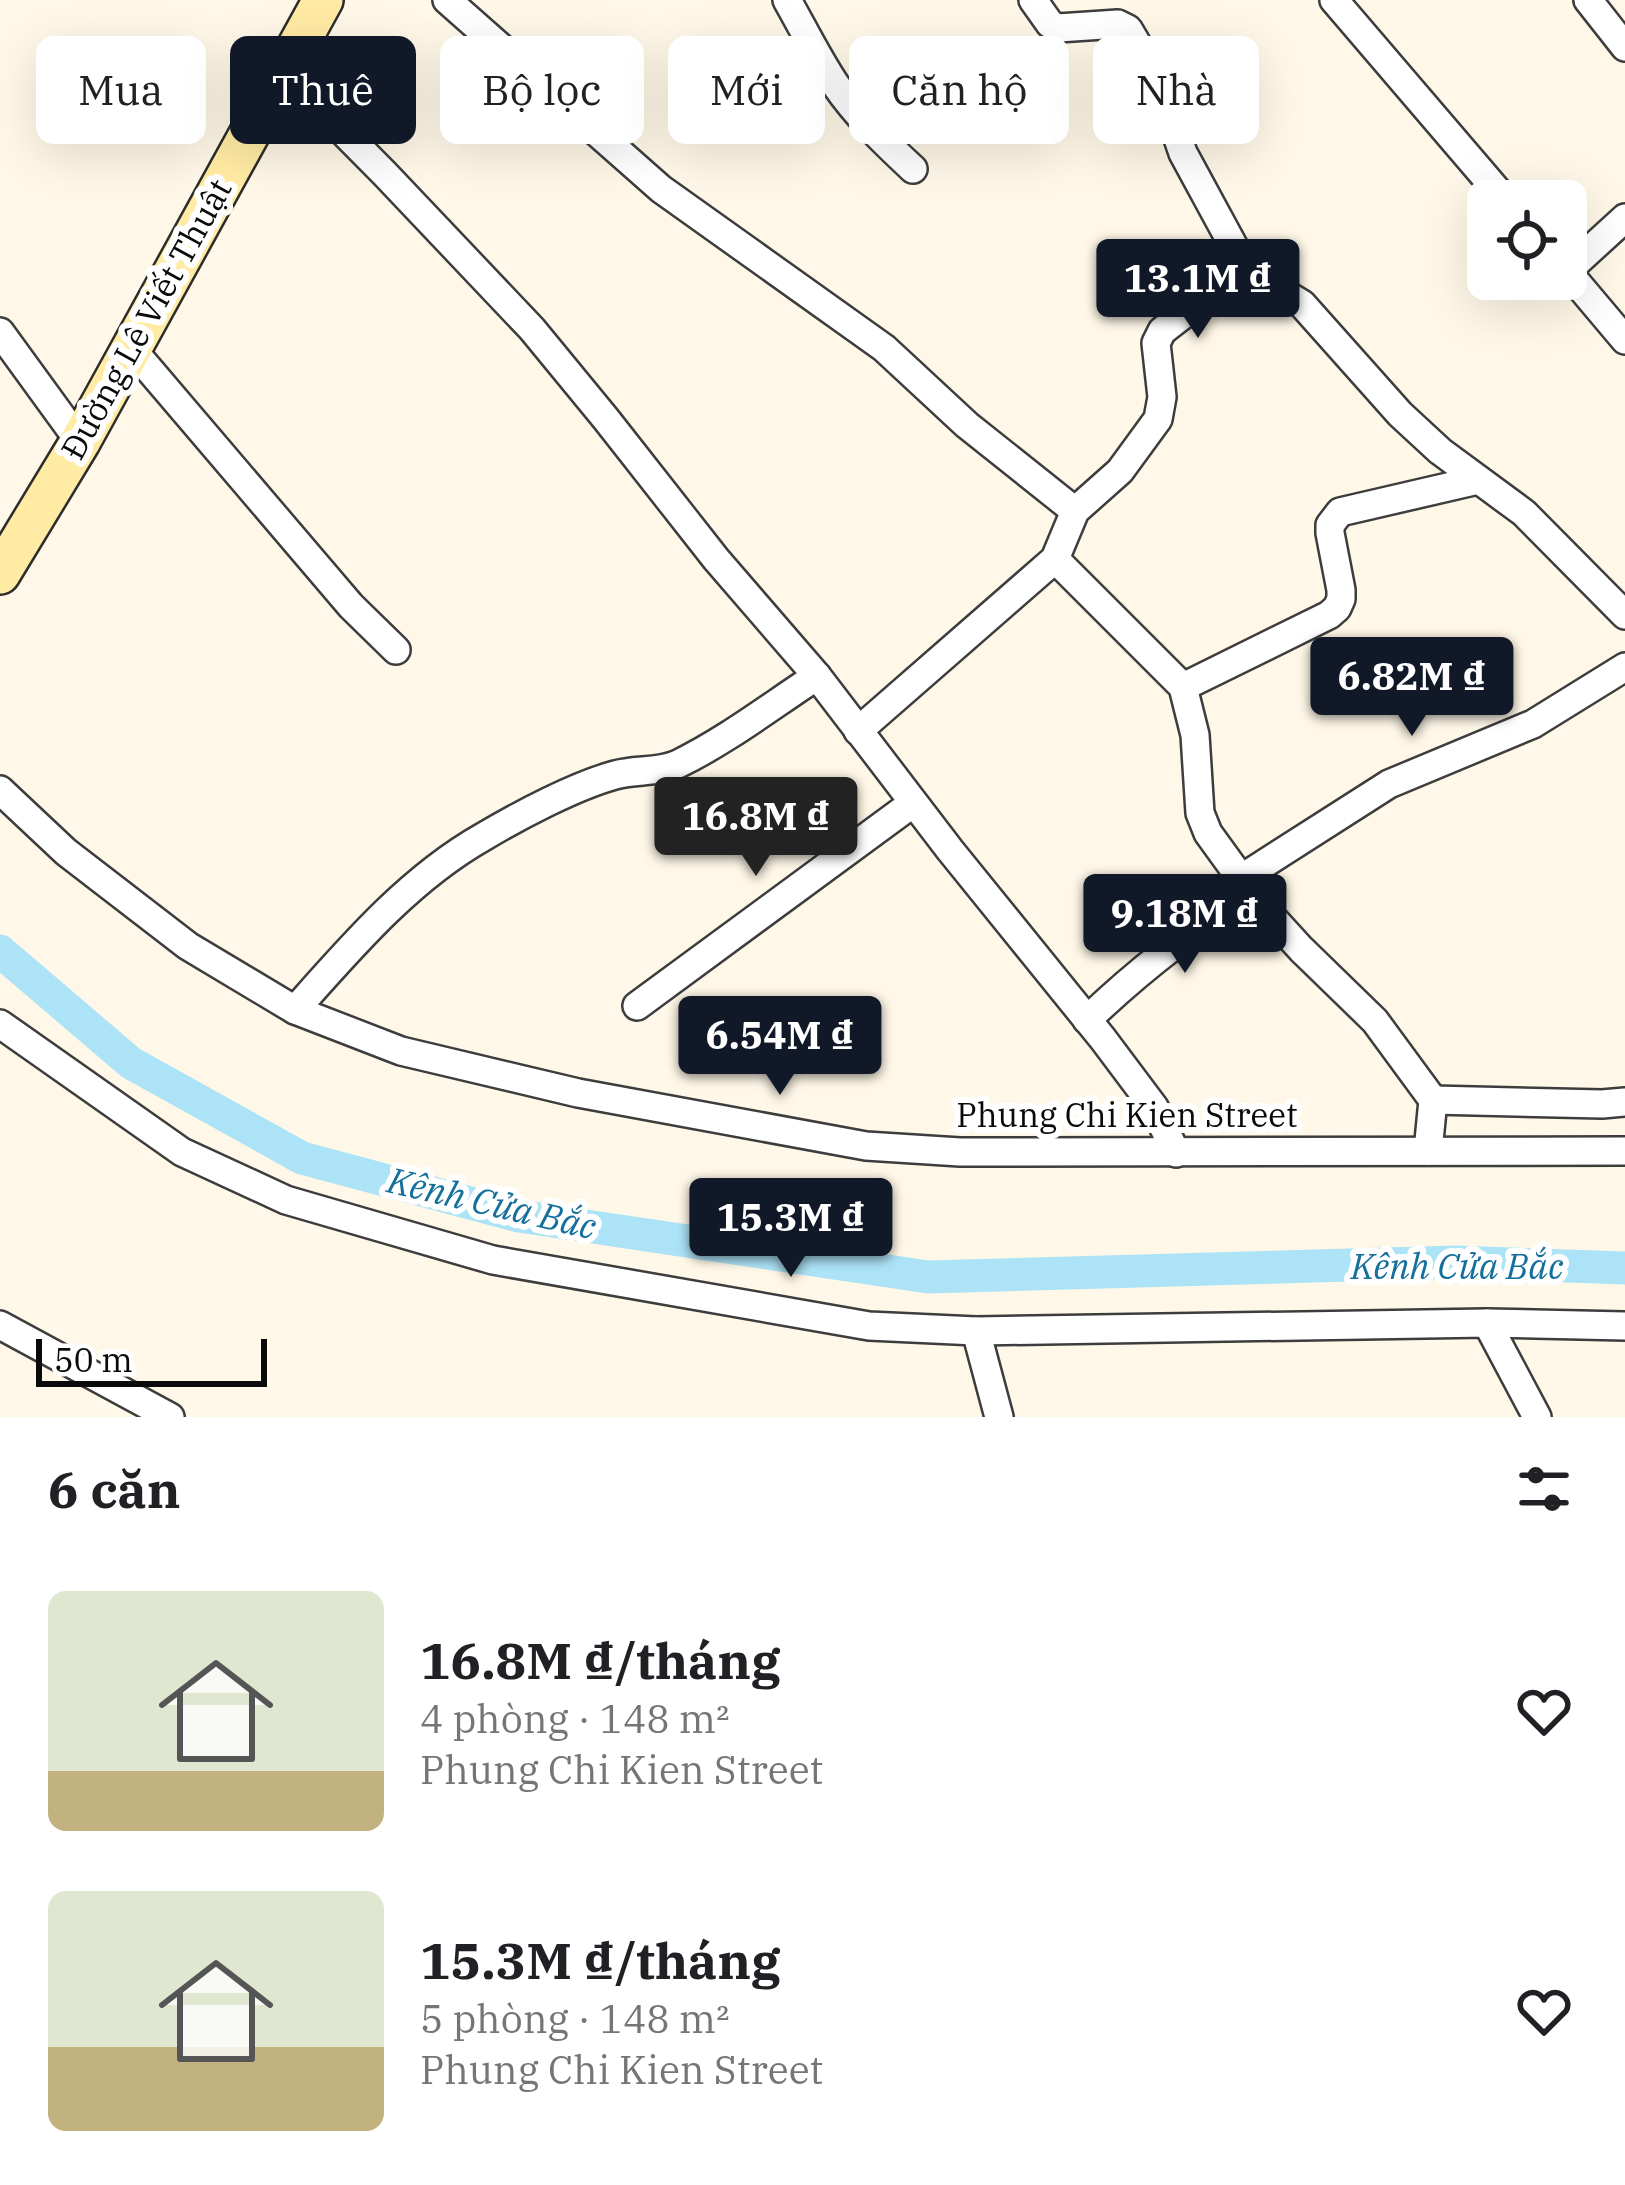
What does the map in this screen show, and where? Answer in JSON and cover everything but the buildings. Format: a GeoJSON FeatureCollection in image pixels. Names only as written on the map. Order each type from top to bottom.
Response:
{"type":"FeatureCollection","features":[{"type":"Feature","properties":{"kind":"main road","name":"Đường Lê Viết Thuật"},"geometry":{"type":"LineString","coordinates":[[302,36],[323,0]]}},
{"type":"Feature","properties":{"kind":"main road","name":"Đường Lê Viết Thuật"},"geometry":{"type":"LineString","coordinates":[[0,574],[80,442],[242,144]]}},
{"type":"Feature","properties":{"kind":"street"},"geometry":{"type":"LineString","coordinates":[[447,0],[661,189],[884,348],[967,425],[1075,511]]}},
{"type":"Feature","properties":{"kind":"street"},"geometry":{"type":"LineString","coordinates":[[787,0],[841,92],[875,134],[913,169]]}},
{"type":"Feature","properties":{"kind":"street"},"geometry":{"type":"LineString","coordinates":[[1033,0],[1058,28],[1118,24],[1128,29],[1156,79],[1184,153],[1247,271],[1302,304],[1400,415],[1524,513],[1625,615]]}},
{"type":"Feature","properties":{"kind":"street"},"geometry":{"type":"LineString","coordinates":[[1334,0],[1487,180]]}},
{"type":"Feature","properties":{"kind":"street"},"geometry":{"type":"LineString","coordinates":[[1588,0],[1625,46]]}},
{"type":"Feature","properties":{"kind":"street"},"geometry":{"type":"LineString","coordinates":[[353,144],[532,329],[716,560],[817,676],[1154,1107],[1176,1153]]}},
{"type":"Feature","properties":{"kind":"street"},"geometry":{"type":"LineString","coordinates":[[1587,252],[1625,218]]}},
{"type":"Feature","properties":{"kind":"street"},"geometry":{"type":"LineString","coordinates":[[858,731],[1055,560],[1075,511],[1120,471],[1158,419],[1162,397],[1156,343],[1162,331],[1247,271]]}},
{"type":"Feature","properties":{"kind":"street"},"geometry":{"type":"LineString","coordinates":[[1587,294],[1625,340]]}},
{"type":"Feature","properties":{"kind":"street"},"geometry":{"type":"LineString","coordinates":[[0,332],[80,442]]}},
{"type":"Feature","properties":{"kind":"street"},"geometry":{"type":"LineString","coordinates":[[131,348],[351,606],[395,650]]}},
{"type":"Feature","properties":{"kind":"street"},"geometry":{"type":"LineString","coordinates":[[1184,688],[1337,608],[1341,590],[1330,525],[1340,512],[1478,480]]}},
{"type":"Feature","properties":{"kind":"street"},"geometry":{"type":"LineString","coordinates":[[1055,560],[1184,688],[1195,735],[1202,823],[1300,949],[1375,1021],[1433,1100],[1429,1151]]}},
{"type":"Feature","properties":{"kind":"street"},"geometry":{"type":"LineString","coordinates":[[1087,1020],[1246,885],[1389,784],[1534,724],[1625,668]]}},
{"type":"Feature","properties":{"kind":"street"},"geometry":{"type":"LineString","coordinates":[[295,1010],[387,910],[481,838],[614,775],[673,766],[729,736],[817,676]]}},
{"type":"Feature","properties":{"kind":"street","name":"Phung Chi Kien Street"},"geometry":{"type":"LineString","coordinates":[[0,790],[65,852],[188,946],[295,1010],[401,1051],[578,1093],[866,1146],[960,1152],[1625,1151]]}},
{"type":"Feature","properties":{"kind":"street"},"geometry":{"type":"LineString","coordinates":[[637,1006],[914,803]]}},
{"type":"Feature","properties":{"kind":"street"},"geometry":{"type":"LineString","coordinates":[[0,1024],[182,1152],[286,1200],[493,1260],[869,1326],[976,1331],[1487,1323],[1625,1326]]}},
{"type":"Feature","properties":{"kind":"street"},"geometry":{"type":"LineString","coordinates":[[1433,1100],[1625,1102]]}},
{"type":"Feature","properties":{"kind":"street"},"geometry":{"type":"LineString","coordinates":[[1487,1323],[1537,1417]]}},
{"type":"Feature","properties":{"kind":"street"},"geometry":{"type":"LineString","coordinates":[[0,1324],[170,1417]]}},
{"type":"Feature","properties":{"kind":"street"},"geometry":{"type":"LineString","coordinates":[[976,1331],[999,1417]]}},
{"type":"Feature","properties":{"kind":"waterway","name":"Kênh Cửa Bắc"},"geometry":{"type":"LineString","coordinates":[[0,951],[131,1063],[302,1158],[519,1216],[928,1277],[1457,1262],[1625,1268]]}}]}
